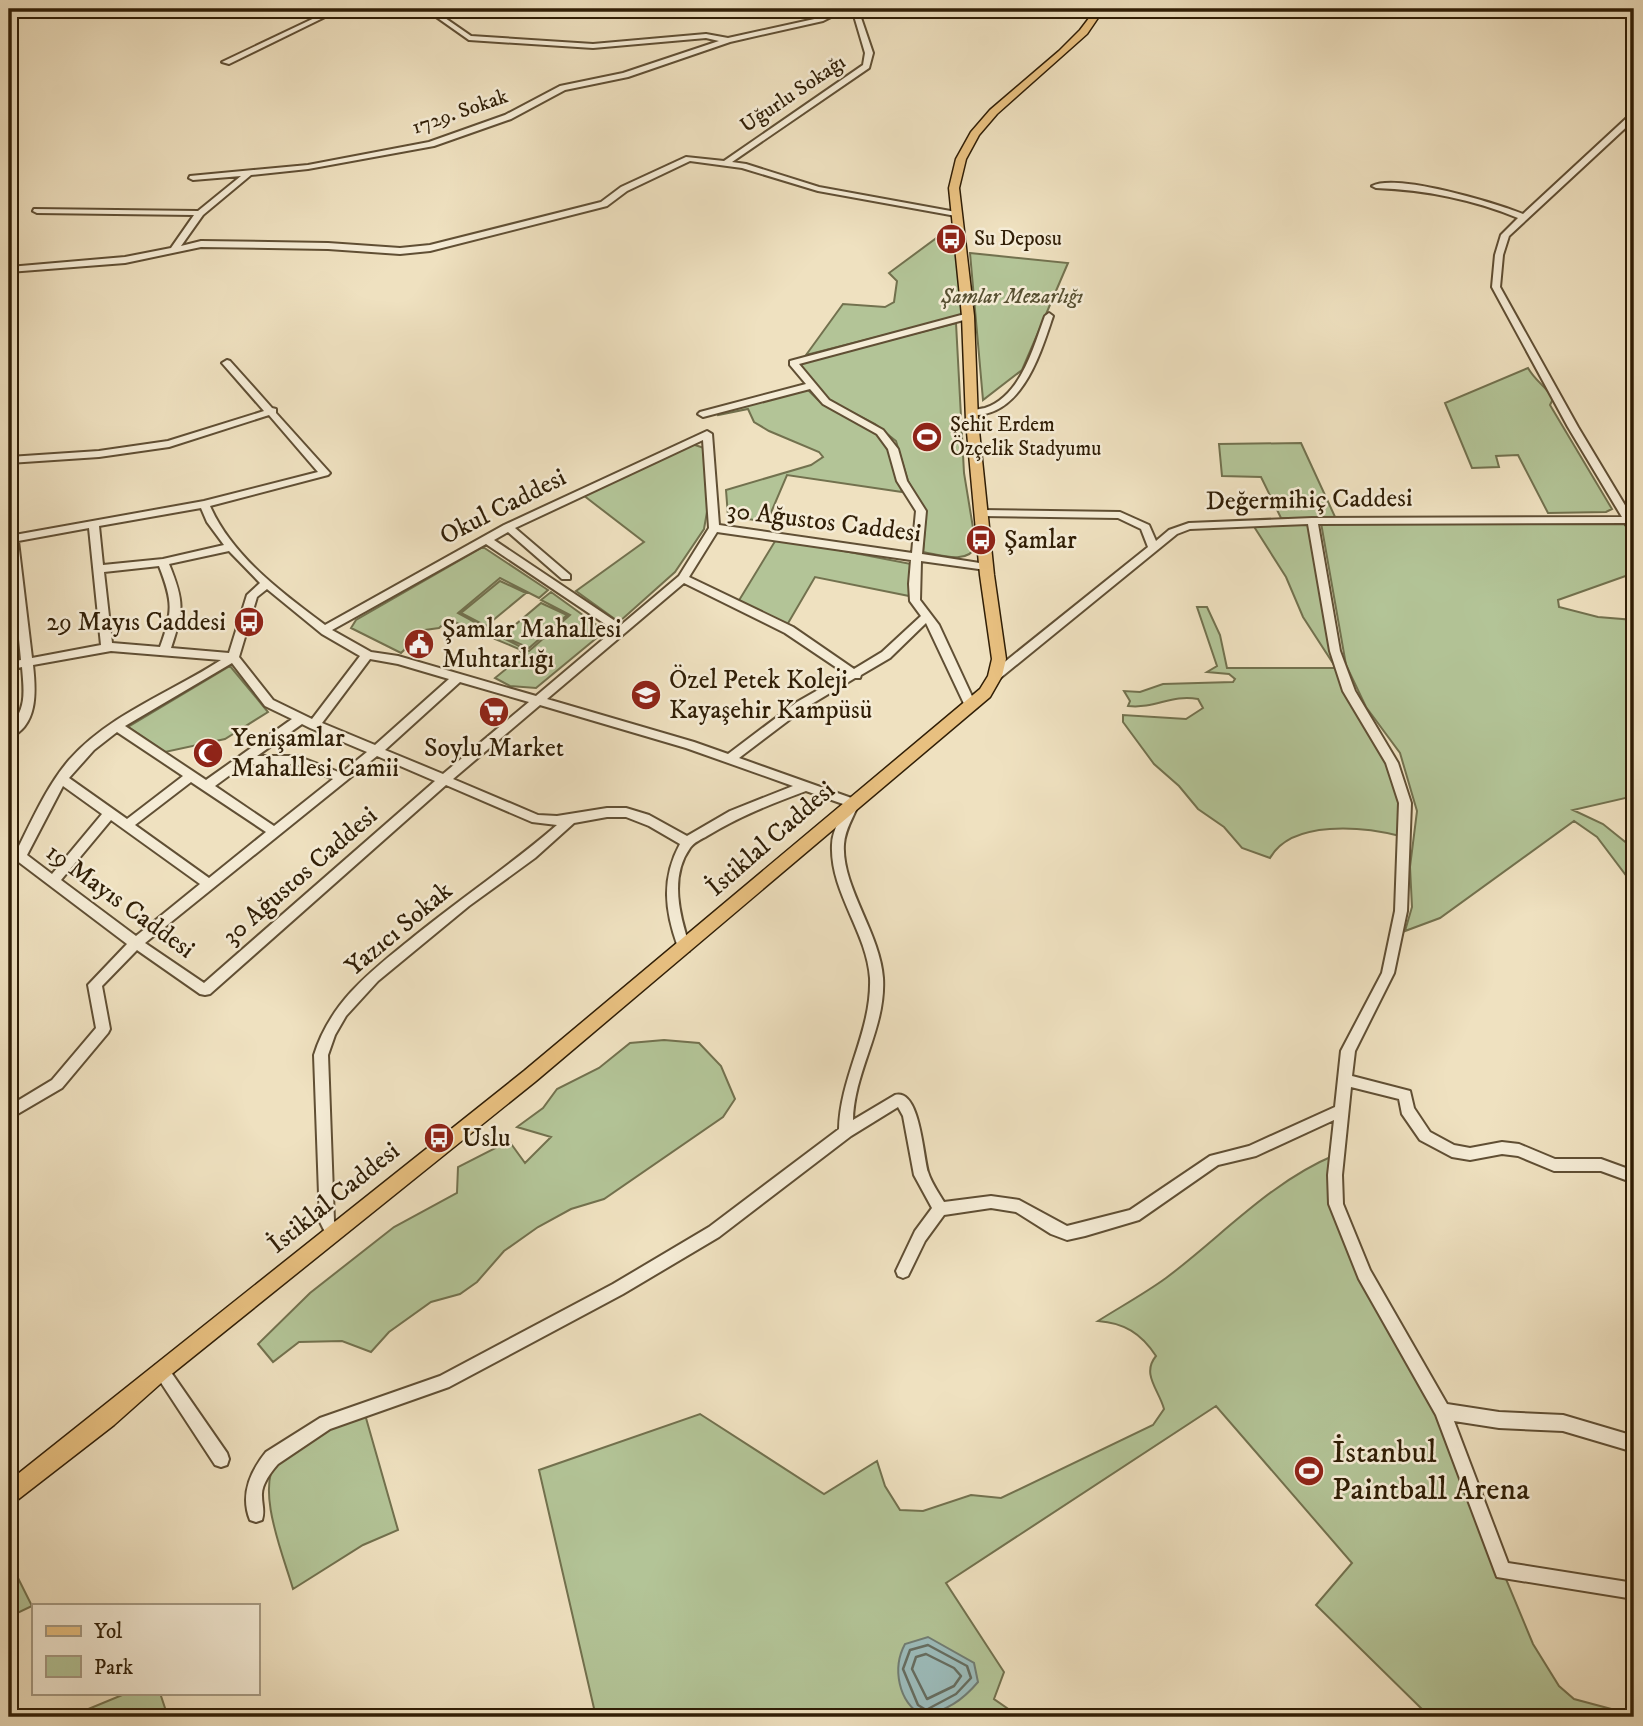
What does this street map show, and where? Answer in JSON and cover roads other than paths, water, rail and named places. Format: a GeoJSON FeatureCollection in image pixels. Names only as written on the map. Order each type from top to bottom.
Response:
{"type":"FeatureCollection","features":[{"type":"Feature","properties":{"kind":"main road"},"geometry":{"type":"LineString","coordinates":[[995,676],[999,659],[981,513],[972,413],[968,316],[956,214],[955,173],[959,159],[988,118],[1085,29],[1100,9]]}},
{"type":"Feature","properties":{"kind":"main road","name":"İstiklal Caddesi"},"geometry":{"type":"LineString","coordinates":[[9,1494],[530,1076],[971,706],[985,693],[995,676]]}},
{"type":"Feature","properties":{"kind":"street"},"geometry":{"type":"LineString","coordinates":[[226,62],[325,15],[332,9]]}},
{"type":"Feature","properties":{"kind":"street"},"geometry":{"type":"LineString","coordinates":[[428,9],[469,38],[593,46],[706,36],[729,40]]}},
{"type":"Feature","properties":{"kind":"street","name":"1729. Sokak"},"geometry":{"type":"LineString","coordinates":[[192,178],[247,175],[348,161],[430,144],[508,117],[563,88],[625,75],[667,58],[729,40],[821,20],[844,9]]}},
{"type":"Feature","properties":{"kind":"street","name":"Uğurlu Sokağı"},"geometry":{"type":"LineString","coordinates":[[726,163],[742,149],[801,112],[830,88],[866,66],[869,52],[855,9]]}},
{"type":"Feature","properties":{"kind":"street"},"geometry":{"type":"LineString","coordinates":[[1632,523],[1573,428],[1496,287],[1499,255],[1505,235],[1634,116]]}},
{"type":"Feature","properties":{"kind":"street"},"geometry":{"type":"LineString","coordinates":[[9,270],[125,260],[175,248],[225,244],[400,251],[430,248],[604,204],[624,189],[689,159],[726,163],[818,189],[956,214]]}},
{"type":"Feature","properties":{"kind":"street"},"geometry":{"type":"LineString","coordinates":[[175,248],[200,213],[247,175]]}},
{"type":"Feature","properties":{"kind":"street"},"geometry":{"type":"LineString","coordinates":[[1376,186],[1410,187],[1473,198],[1525,218]]}},
{"type":"Feature","properties":{"kind":"street"},"geometry":{"type":"LineString","coordinates":[[37,211],[200,213]]}},
{"type":"Feature","properties":{"kind":"street"},"geometry":{"type":"LineString","coordinates":[[968,316],[793,363],[809,386],[827,402],[868,423],[888,440],[902,481],[921,511],[914,593],[918,607],[934,625],[971,706]]}},
{"type":"Feature","properties":{"kind":"street"},"geometry":{"type":"LineString","coordinates":[[972,413],[986,411],[1019,385],[1032,364],[1049,316]]}},
{"type":"Feature","properties":{"kind":"street"},"geometry":{"type":"LineString","coordinates":[[9,734],[25,718],[28,709],[28,665],[11,541],[205,507],[325,473],[273,411],[227,363]]}},
{"type":"Feature","properties":{"kind":"street"},"geometry":{"type":"LineString","coordinates":[[704,414],[809,386]]}},
{"type":"Feature","properties":{"kind":"street"},"geometry":{"type":"LineString","coordinates":[[9,460],[99,454],[158,446],[198,437],[273,411]]}},
{"type":"Feature","properties":{"kind":"street","name":"Okul Caddesi"},"geometry":{"type":"LineString","coordinates":[[326,629],[508,527],[707,434],[714,528]]}},
{"type":"Feature","properties":{"kind":"street"},"geometry":{"type":"LineString","coordinates":[[205,507],[230,547],[265,585],[367,655],[398,660],[538,700],[730,759],[853,803],[837,846],[876,975],[876,1010],[844,1110],[846,1132]]}},
{"type":"Feature","properties":{"kind":"street"},"geometry":{"type":"LineString","coordinates":[[981,513],[1121,515],[1145,527],[1154,548]]}},
{"type":"Feature","properties":{"kind":"street"},"geometry":{"type":"LineString","coordinates":[[1312,521],[1335,652],[1349,691],[1392,763],[1405,803],[1401,911],[1388,973],[1348,1051],[1335,1175],[1336,1204],[1364,1274],[1442,1411],[1503,1571],[1634,1591]]}},
{"type":"Feature","properties":{"kind":"street","name":"Değermihiç Caddesi"},"geometry":{"type":"LineString","coordinates":[[995,676],[1173,532],[1200,523],[1632,523]]}},
{"type":"Feature","properties":{"kind":"street"},"geometry":{"type":"LineString","coordinates":[[508,527],[566,577]]}},
{"type":"Feature","properties":{"kind":"street"},"geometry":{"type":"LineString","coordinates":[[94,528],[107,648]]}},
{"type":"Feature","properties":{"kind":"street","name":"30 Ağustos Caddesi"},"geometry":{"type":"LineString","coordinates":[[205,990],[443,781],[683,578],[714,528],[986,567]]}},
{"type":"Feature","properties":{"kind":"street"},"geometry":{"type":"LineString","coordinates":[[486,539],[621,630]]}},
{"type":"Feature","properties":{"kind":"street"},"geometry":{"type":"LineString","coordinates":[[100,569],[163,562],[230,547]]}},
{"type":"Feature","properties":{"kind":"street"},"geometry":{"type":"LineString","coordinates":[[163,562],[178,599],[177,615],[164,652]]}},
{"type":"Feature","properties":{"kind":"street"},"geometry":{"type":"LineString","coordinates":[[683,578],[789,630],[856,675]]}},
{"type":"Feature","properties":{"kind":"street"},"geometry":{"type":"LineString","coordinates":[[20,857],[62,779],[75,762],[118,727],[233,657],[252,595],[265,585]]}},
{"type":"Feature","properties":{"kind":"street"},"geometry":{"type":"LineString","coordinates":[[730,759],[801,705],[886,655],[927,616]]}},
{"type":"Feature","properties":{"kind":"street"},"geometry":{"type":"LineString","coordinates":[[9,666],[28,665],[107,648],[233,657],[268,703],[443,781],[537,819],[569,821],[599,814],[631,814],[687,842]]}},
{"type":"Feature","properties":{"kind":"street"},"geometry":{"type":"LineString","coordinates":[[314,725],[367,655]]}},
{"type":"Feature","properties":{"kind":"street"},"geometry":{"type":"LineString","coordinates":[[9,1112],[57,1084],[103,1028],[95,985],[136,943],[377,750],[458,677]]}},
{"type":"Feature","properties":{"kind":"street"},"geometry":{"type":"LineString","coordinates":[[206,786],[301,719]]}},
{"type":"Feature","properties":{"kind":"street"},"geometry":{"type":"LineString","coordinates":[[118,727],[275,832]]}},
{"type":"Feature","properties":{"kind":"street"},"geometry":{"type":"LineString","coordinates":[[245,760],[297,760],[342,778]]}},
{"type":"Feature","properties":{"kind":"street"},"geometry":{"type":"LineString","coordinates":[[127,825],[191,776]]}},
{"type":"Feature","properties":{"kind":"street"},"geometry":{"type":"LineString","coordinates":[[62,779],[209,884]]}},
{"type":"Feature","properties":{"kind":"street"},"geometry":{"type":"LineString","coordinates":[[684,947],[672,910],[671,888],[679,855],[687,842],[734,814],[806,786]]}},
{"type":"Feature","properties":{"kind":"street"},"geometry":{"type":"LineString","coordinates":[[52,882],[110,813]]}},
{"type":"Feature","properties":{"kind":"street","name":"Yazıcı Sokak"},"geometry":{"type":"LineString","coordinates":[[332,1233],[327,1222],[321,1055],[324,1041],[359,990],[373,977],[465,903],[531,855],[569,821]]}},
{"type":"Feature","properties":{"kind":"street"},"geometry":{"type":"LineString","coordinates":[[812,838],[837,846]]}},
{"type":"Feature","properties":{"kind":"street","name":"19 Mayıs Caddesi"},"geometry":{"type":"LineString","coordinates":[[9,848],[136,943],[205,990]]}},
{"type":"Feature","properties":{"kind":"street"},"geometry":{"type":"LineString","coordinates":[[1345,1080],[1405,1095],[1408,1110],[1425,1136],[1452,1151],[1469,1154],[1511,1149],[1554,1165],[1601,1165],[1634,1177]]}},
{"type":"Feature","properties":{"kind":"street"},"geometry":{"type":"LineString","coordinates":[[256,1514],[253,1491],[266,1465],[326,1423],[444,1382],[618,1289],[714,1232],[846,1132],[900,1099],[910,1115],[921,1175],[940,1209]]}},
{"type":"Feature","properties":{"kind":"street"},"geometry":{"type":"LineString","coordinates":[[903,1271],[920,1236],[940,1209],[991,1202],[1019,1206],[1067,1233],[1085,1229],[1134,1215],[1215,1160],[1251,1152],[1342,1110]]}},
{"type":"Feature","properties":{"kind":"street"},"geometry":{"type":"LineString","coordinates":[[162,1370],[221,1459]]}},
{"type":"Feature","properties":{"kind":"street"},"geometry":{"type":"LineString","coordinates":[[1442,1411],[1499,1420],[1563,1423],[1634,1444]]}},
{"type":"Feature","properties":{"kind":"water"},"geometry":{"type":"Polygon","coordinates":[[[928,1637],[974,1663],[978,1682],[954,1704],[923,1716],[908,1702],[898,1674],[905,1644],[928,1637]]]}},
{"type":"Feature","properties":{"kind":"place","name":"Su Deposu"},"geometry":{"type":"Point","coordinates":[951,239]}},
{"type":"Feature","properties":{"kind":"place","name":"Şehit Erdem Özçelik Stadyumu"},"geometry":{"type":"Point","coordinates":[927,437]}},
{"type":"Feature","properties":{"kind":"place","name":"Şamlar"},"geometry":{"type":"Point","coordinates":[981,540]}},
{"type":"Feature","properties":{"kind":"place","name":"29 Mayıs Caddesi"},"geometry":{"type":"Point","coordinates":[249,622]}},
{"type":"Feature","properties":{"kind":"place","name":"Şamlar Mahallesi Muhtarlığı"},"geometry":{"type":"Point","coordinates":[419,644]}},
{"type":"Feature","properties":{"kind":"place","name":"Özel Petek Koleji Kayaşehir Kampüsü"},"geometry":{"type":"Point","coordinates":[646,695]}},
{"type":"Feature","properties":{"kind":"place","name":"Soylu Market"},"geometry":{"type":"Point","coordinates":[494,712]}},
{"type":"Feature","properties":{"kind":"place","name":"Yenişamlar Mahallesi Camii"},"geometry":{"type":"Point","coordinates":[208,753]}},
{"type":"Feature","properties":{"kind":"place","name":"Uslu"},"geometry":{"type":"Point","coordinates":[439,1138]}},
{"type":"Feature","properties":{"kind":"place","name":"İstanbul Paintball Arena"},"geometry":{"type":"Point","coordinates":[1309,1471]}},
{"type":"Feature","properties":{"kind":"park label","name":"Şamlar Mezarlığı"},"geometry":{"type":"Point","coordinates":[1012,297]}}]}
